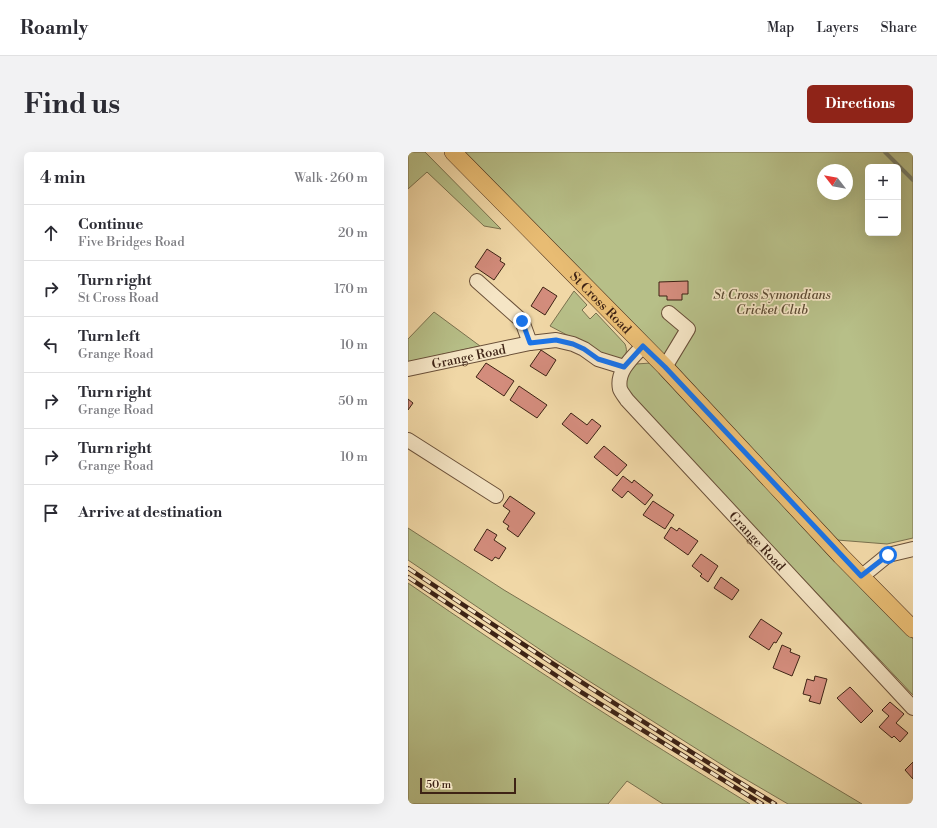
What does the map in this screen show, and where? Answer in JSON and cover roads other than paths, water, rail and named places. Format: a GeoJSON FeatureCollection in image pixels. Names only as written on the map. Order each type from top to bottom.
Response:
{"type":"FeatureCollection","features":[{"type":"Feature","properties":{"kind":"main road","name":"St Cross Road"},"geometry":{"type":"LineString","coordinates":[[453,152],[665,367],[861,576],[913,629]]}},
{"type":"Feature","properties":{"kind":"street"},"geometry":{"type":"LineString","coordinates":[[477,281],[522,321],[530,343]]}},
{"type":"Feature","properties":{"kind":"street"},"geometry":{"type":"LineString","coordinates":[[665,367],[688,329],[669,313]]}},
{"type":"Feature","properties":{"kind":"street","name":"Grange Road"},"geometry":{"type":"LineString","coordinates":[[408,369],[530,343],[556,340],[573,344],[584,349],[598,359],[624,367],[620,376],[620,389],[627,400],[913,708]]}},
{"type":"Feature","properties":{"kind":"street"},"geometry":{"type":"LineString","coordinates":[[624,367],[643,346]]}},
{"type":"Feature","properties":{"kind":"street"},"geometry":{"type":"LineString","coordinates":[[408,440],[496,496]]}},
{"type":"Feature","properties":{"kind":"street"},"geometry":{"type":"LineString","coordinates":[[861,576],[888,555],[913,549]]}},
{"type":"Feature","properties":{"kind":"waterway"},"geometry":{"type":"LineString","coordinates":[[885,152],[913,180]]}},
{"type":"Feature","properties":{"kind":"railway"},"geometry":{"type":"LineString","coordinates":[[408,568],[590,688],[775,804]]}},
{"type":"Feature","properties":{"kind":"railway"},"geometry":{"type":"LineString","coordinates":[[408,577],[581,692],[762,804]]}},
{"type":"Feature","properties":{"kind":"park label","name":"St Cross Symondians Cricket Club"},"geometry":{"type":"Point","coordinates":[772,302]}}]}
